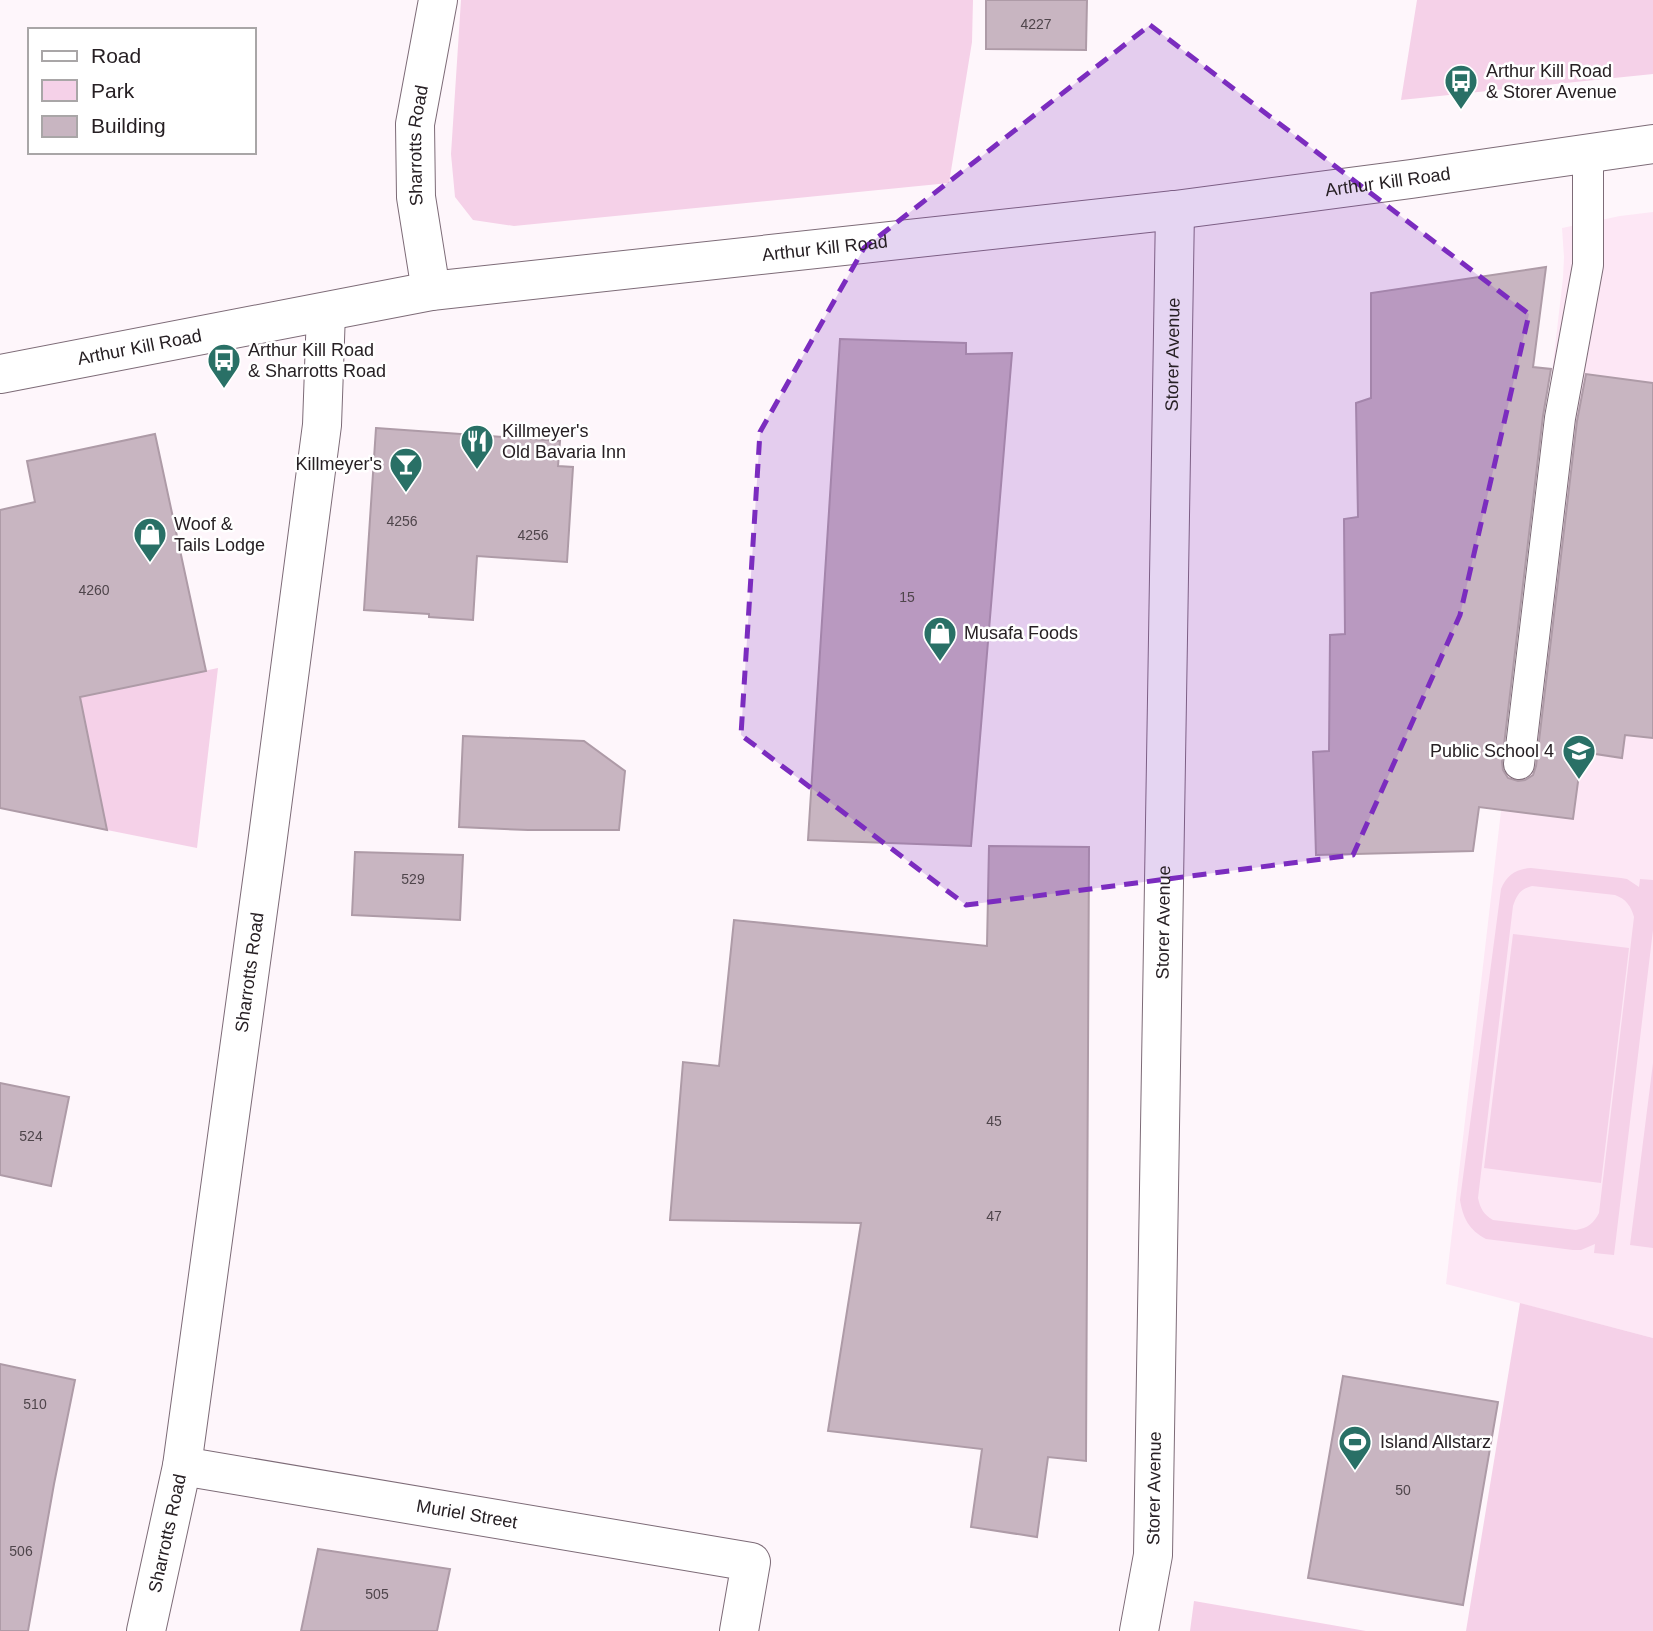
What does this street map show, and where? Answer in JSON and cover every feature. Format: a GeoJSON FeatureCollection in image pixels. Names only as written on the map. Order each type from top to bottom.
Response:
{"type":"FeatureCollection","features":[{"type":"Feature","properties":{"kind":"street","name":"Sharrotts Road"},"geometry":{"type":"LineString","coordinates":[[431,291],[416,197],[415,124],[438,0]]}},
{"type":"Feature","properties":{"kind":"street","name":"Arthur Kill Road"},"geometry":{"type":"LineString","coordinates":[[0,374],[431,291],[1175,210],[1653,144]]}},
{"type":"Feature","properties":{"kind":"street","name":"Storer Avenue"},"geometry":{"type":"LineString","coordinates":[[1139,1631],[1154,1541],[1175,210]]}},
{"type":"Feature","properties":{"kind":"street","name":"Sharrotts Road"},"geometry":{"type":"LineString","coordinates":[[146,1631],[182,1466],[323,425],[326,312]]}},
{"type":"Feature","properties":{"kind":"street","name":"Muriel Street"},"geometry":{"type":"LineString","coordinates":[[182,1466],[751,1562],[739,1631]]}},
{"type":"Feature","properties":{"kind":"lane"},"geometry":{"type":"LineString","coordinates":[[1519,764],[1560,418],[1588,265],[1588,154]]}},
{"type":"Feature","properties":{"kind":"highlighted area"},"geometry":{"type":"Polygon","coordinates":[[[1150,25],[1529,314],[1460,615],[1353,855],[966,905],[741,735],[760,432],[864,248],[1150,25]]]}},
{"type":"Feature","properties":{"kind":"shaded area","name":"Public School 4"},"geometry":{"type":"Polygon","coordinates":[[[1653,212],[1653,1338],[1446,1284],[1563,278],[1562,228],[1653,212]]]}},
{"type":"Feature","properties":{"kind":"green space"},"geometry":{"type":"Polygon","coordinates":[[[461,0],[973,0],[972,42],[949,183],[514,226],[473,220],[455,197],[451,154],[461,0]]]}},
{"type":"Feature","properties":{"kind":"green space"},"geometry":{"type":"Polygon","coordinates":[[[1417,0],[1653,0],[1653,74],[1401,100],[1417,0]]]}},
{"type":"Feature","properties":{"kind":"green space"},"geometry":{"type":"Polygon","coordinates":[[[218,668],[197,848],[107,830],[80,697],[218,668]]]}},
{"type":"Feature","properties":{"kind":"green space"},"geometry":{"type":"Polygon","coordinates":[[[1526,869],[1621,878],[1639,887],[1640,879],[1653,880],[1653,930],[1614,1255],[1594,1253],[1595,1244],[1581,1250],[1573,1250],[1486,1239],[1471,1227],[1461,1206],[1501,889],[1509,876],[1526,869]],[[1532,886],[1520,893],[1513,906],[1478,1198],[1483,1211],[1493,1220],[1576,1230],[1590,1224],[1599,1213],[1634,917],[1628,903],[1615,895],[1532,886]]]}},
{"type":"Feature","properties":{"kind":"green space"},"geometry":{"type":"Polygon","coordinates":[[[1513,934],[1629,948],[1601,1183],[1484,1168],[1513,934]]]}},
{"type":"Feature","properties":{"kind":"green space"},"geometry":{"type":"Polygon","coordinates":[[[1653,1063],[1653,1248],[1630,1245],[1653,1063]]]}},
{"type":"Feature","properties":{"kind":"green space"},"geometry":{"type":"Polygon","coordinates":[[[1520,1303],[1653,1338],[1653,1631],[1466,1631],[1520,1303]]]}},
{"type":"Feature","properties":{"kind":"green space"},"geometry":{"type":"Polygon","coordinates":[[[1194,1601],[1366,1631],[1190,1631],[1194,1601]]]}},
{"type":"Feature","properties":{"kind":"building"},"geometry":{"type":"Polygon","coordinates":[[[986,0],[1087,0],[1086,50],[986,49],[986,0]]]}},
{"type":"Feature","properties":{"kind":"building"},"geometry":{"type":"Polygon","coordinates":[[[1546,267],[1533,367],[1551,369],[1543,416],[1503,770],[1508,778],[1518,781],[1533,775],[1536,766],[1577,421],[1586,374],[1653,383],[1653,738],[1625,735],[1622,758],[1582,752],[1573,819],[1479,807],[1473,851],[1316,855],[1313,752],[1329,751],[1330,635],[1345,634],[1344,519],[1358,517],[1356,403],[1371,398],[1371,293],[1546,267]]]}},
{"type":"Feature","properties":{"kind":"building"},"geometry":{"type":"Polygon","coordinates":[[[840,339],[966,343],[966,354],[1012,353],[971,846],[808,840],[840,339]]]}},
{"type":"Feature","properties":{"kind":"building"},"geometry":{"type":"Polygon","coordinates":[[[376,428],[560,441],[558,466],[573,467],[567,562],[477,556],[473,620],[364,610],[376,428]]]}},
{"type":"Feature","properties":{"kind":"building"},"geometry":{"type":"Polygon","coordinates":[[[155,434],[206,671],[80,697],[107,830],[0,808],[0,510],[35,502],[27,461],[155,434]]]}},
{"type":"Feature","properties":{"kind":"building"},"geometry":{"type":"Polygon","coordinates":[[[463,736],[584,741],[625,771],[619,830],[459,827],[463,736]]]}},
{"type":"Feature","properties":{"kind":"building"},"geometry":{"type":"Polygon","coordinates":[[[989,846],[1089,847],[1086,1461],[1048,1457],[1037,1537],[971,1527],[982,1449],[828,1431],[861,1223],[670,1220],[683,1062],[719,1066],[734,920],[987,946],[989,846]]]}},
{"type":"Feature","properties":{"kind":"building"},"geometry":{"type":"Polygon","coordinates":[[[355,852],[463,855],[460,920],[352,915],[355,852]]]}},
{"type":"Feature","properties":{"kind":"building"},"geometry":{"type":"Polygon","coordinates":[[[0,1083],[69,1097],[51,1186],[0,1175],[0,1083]]]}},
{"type":"Feature","properties":{"kind":"building"},"geometry":{"type":"Polygon","coordinates":[[[0,1364],[75,1380],[28,1631],[0,1631],[0,1364]]]}},
{"type":"Feature","properties":{"kind":"building"},"geometry":{"type":"Polygon","coordinates":[[[1343,1376],[1498,1402],[1463,1605],[1308,1578],[1343,1376]]]}},
{"type":"Feature","properties":{"kind":"building"},"geometry":{"type":"Polygon","coordinates":[[[318,1549],[450,1569],[437,1631],[301,1631],[318,1549]]]}},
{"type":"Feature","properties":{"kind":"place","name":"Arthur Kill Road & Storer Avenue"},"geometry":{"type":"Point","coordinates":[1461,111]}},
{"type":"Feature","properties":{"kind":"place","name":"Arthur Kill Road & Sharrotts Road"},"geometry":{"type":"Point","coordinates":[224,390]}},
{"type":"Feature","properties":{"kind":"place","name":"Killmeyer's Old Bavaria Inn"},"geometry":{"type":"Point","coordinates":[477,471]}},
{"type":"Feature","properties":{"kind":"place","name":"Killmeyer's"},"geometry":{"type":"Point","coordinates":[406,494]}},
{"type":"Feature","properties":{"kind":"place","name":"Woof & Tails Lodge"},"geometry":{"type":"Point","coordinates":[150,564]}},
{"type":"Feature","properties":{"kind":"place","name":"Musafa Foods"},"geometry":{"type":"Point","coordinates":[940,663]}},
{"type":"Feature","properties":{"kind":"place","name":"Public School 4"},"geometry":{"type":"Point","coordinates":[1579,781]}},
{"type":"Feature","properties":{"kind":"place","name":"Island Allstarz"},"geometry":{"type":"Point","coordinates":[1355,1472]}}]}
